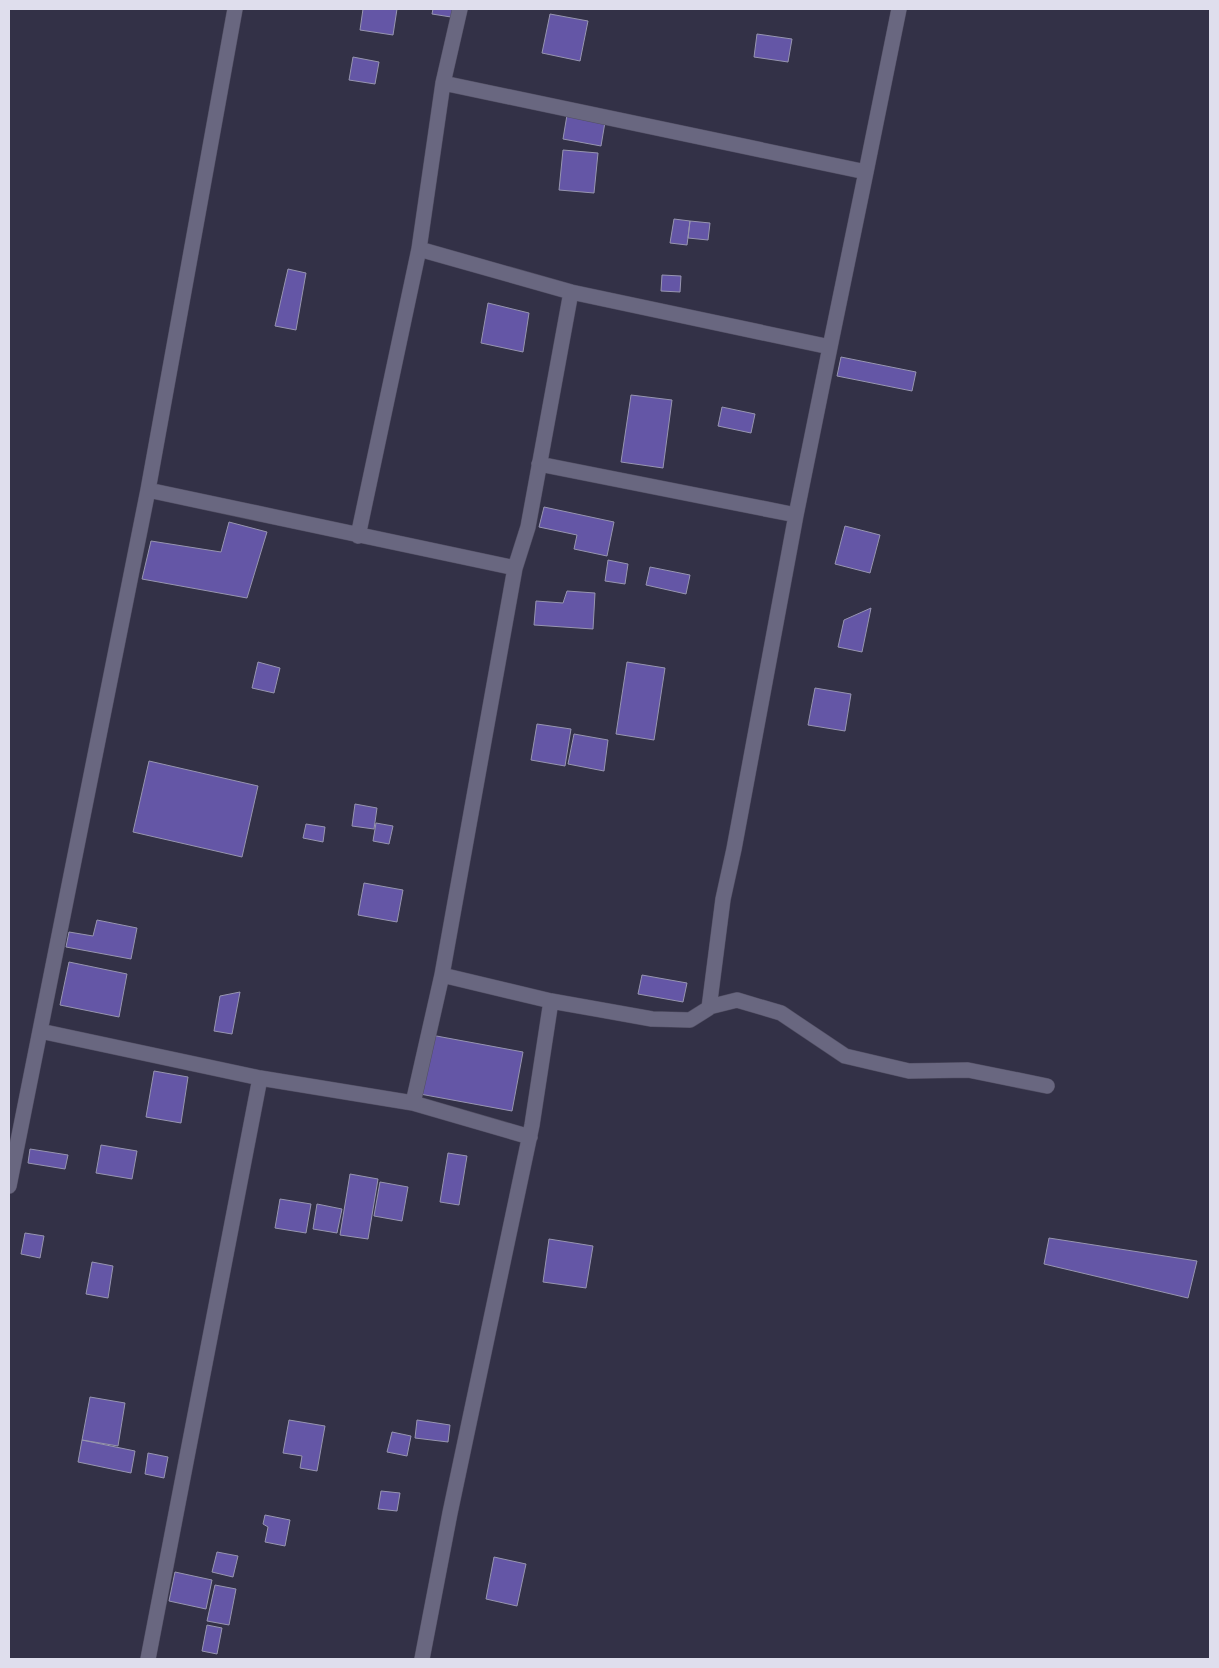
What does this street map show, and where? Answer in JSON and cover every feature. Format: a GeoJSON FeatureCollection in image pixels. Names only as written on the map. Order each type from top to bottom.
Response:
{"type":"FeatureCollection","features":[{"type":"Feature","properties":{"kind":"street"},"geometry":{"type":"LineString","coordinates":[[9,1186],[148,490],[235,9]]}},
{"type":"Feature","properties":{"kind":"street"},"geometry":{"type":"LineString","coordinates":[[358,536],[419,249],[442,83],[460,9]]}},
{"type":"Feature","properties":{"kind":"street"},"geometry":{"type":"LineString","coordinates":[[709,1007],[723,899],[796,514],[899,9]]}},
{"type":"Feature","properties":{"kind":"street"},"geometry":{"type":"LineString","coordinates":[[442,83],[866,172]]}},
{"type":"Feature","properties":{"kind":"street"},"geometry":{"type":"LineString","coordinates":[[419,249],[571,292],[830,347]]}},
{"type":"Feature","properties":{"kind":"street"},"geometry":{"type":"LineString","coordinates":[[413,1103],[442,975],[515,568],[528,527],[571,292]]}},
{"type":"Feature","properties":{"kind":"street"},"geometry":{"type":"LineString","coordinates":[[539,464],[796,514]]}},
{"type":"Feature","properties":{"kind":"street"},"geometry":{"type":"LineString","coordinates":[[148,490],[515,568]]}},
{"type":"Feature","properties":{"kind":"street"},"geometry":{"type":"LineString","coordinates":[[442,975],[551,1001],[652,1019],[690,1020],[709,1007],[736,1000],[782,1012],[844,1056],[909,1071],[968,1070],[1047,1086]]}},
{"type":"Feature","properties":{"kind":"street"},"geometry":{"type":"LineString","coordinates":[[422,1659],[450,1513],[530,1137],[551,1001]]}},
{"type":"Feature","properties":{"kind":"street"},"geometry":{"type":"LineString","coordinates":[[40,1031],[260,1078],[413,1103],[530,1137]]}},
{"type":"Feature","properties":{"kind":"street"},"geometry":{"type":"LineString","coordinates":[[148,1659],[260,1078]]}},
{"type":"Feature","properties":{"kind":"building"},"geometry":{"type":"Polygon","coordinates":[[[363,9],[397,9],[393,35],[360,30],[363,9]]]}},
{"type":"Feature","properties":{"kind":"building"},"geometry":{"type":"Polygon","coordinates":[[[433,9],[453,9],[451,17],[432,14],[433,9]]]}},
{"type":"Feature","properties":{"kind":"building"},"geometry":{"type":"Polygon","coordinates":[[[550,14],[588,21],[580,61],[542,53],[550,14]]]}},
{"type":"Feature","properties":{"kind":"building"},"geometry":{"type":"Polygon","coordinates":[[[757,34],[792,39],[788,62],[754,57],[757,34]]]}},
{"type":"Feature","properties":{"kind":"building"},"geometry":{"type":"Polygon","coordinates":[[[353,57],[379,62],[375,84],[349,80],[353,57]]]}},
{"type":"Feature","properties":{"kind":"building"},"geometry":{"type":"Polygon","coordinates":[[[567,115],[605,122],[601,146],[563,139],[567,115]]]}},
{"type":"Feature","properties":{"kind":"building"},"geometry":{"type":"Polygon","coordinates":[[[563,150],[598,153],[594,193],[559,190],[563,150]]]}},
{"type":"Feature","properties":{"kind":"building"},"geometry":{"type":"Polygon","coordinates":[[[674,219],[690,221],[687,245],[670,243],[674,219]]]}},
{"type":"Feature","properties":{"kind":"building"},"geometry":{"type":"Polygon","coordinates":[[[690,221],[710,223],[708,240],[688,238],[690,221]]]}},
{"type":"Feature","properties":{"kind":"building"},"geometry":{"type":"Polygon","coordinates":[[[288,269],[306,273],[296,330],[275,326],[288,269]]]}},
{"type":"Feature","properties":{"kind":"building"},"geometry":{"type":"Polygon","coordinates":[[[662,275],[681,276],[680,292],[661,291],[662,275]]]}},
{"type":"Feature","properties":{"kind":"building"},"geometry":{"type":"Polygon","coordinates":[[[488,303],[529,313],[523,352],[481,343],[488,303]]]}},
{"type":"Feature","properties":{"kind":"building"},"geometry":{"type":"Polygon","coordinates":[[[841,357],[916,372],[912,391],[837,376],[841,357]]]}},
{"type":"Feature","properties":{"kind":"building"},"geometry":{"type":"Polygon","coordinates":[[[631,395],[672,400],[663,468],[621,462],[631,395]]]}},
{"type":"Feature","properties":{"kind":"building"},"geometry":{"type":"Polygon","coordinates":[[[722,407],[755,414],[751,433],[718,426],[722,407]]]}},
{"type":"Feature","properties":{"kind":"building"},"geometry":{"type":"Polygon","coordinates":[[[544,507],[614,522],[607,556],[574,549],[577,535],[539,527],[544,507]]]}},
{"type":"Feature","properties":{"kind":"building"},"geometry":{"type":"Polygon","coordinates":[[[229,522],[267,532],[247,598],[142,579],[151,541],[221,552],[229,522]]]}},
{"type":"Feature","properties":{"kind":"building"},"geometry":{"type":"Polygon","coordinates":[[[845,526],[880,535],[870,573],[835,564],[845,526]]]}},
{"type":"Feature","properties":{"kind":"building"},"geometry":{"type":"Polygon","coordinates":[[[608,560],[628,564],[625,584],[605,581],[608,560]]]}},
{"type":"Feature","properties":{"kind":"building"},"geometry":{"type":"Polygon","coordinates":[[[650,567],[690,575],[686,594],[646,585],[650,567]]]}},
{"type":"Feature","properties":{"kind":"building"},"geometry":{"type":"Polygon","coordinates":[[[567,591],[595,593],[593,629],[534,625],[536,601],[563,603],[567,591]]]}},
{"type":"Feature","properties":{"kind":"building"},"geometry":{"type":"Polygon","coordinates":[[[871,608],[862,652],[838,647],[844,620],[871,608]]]}},
{"type":"Feature","properties":{"kind":"building"},"geometry":{"type":"Polygon","coordinates":[[[258,662],[280,668],[274,693],[252,688],[258,662]]]}},
{"type":"Feature","properties":{"kind":"building"},"geometry":{"type":"Polygon","coordinates":[[[627,662],[665,668],[654,740],[616,734],[627,662]]]}},
{"type":"Feature","properties":{"kind":"building"},"geometry":{"type":"Polygon","coordinates":[[[815,688],[851,694],[845,731],[808,725],[815,688]]]}},
{"type":"Feature","properties":{"kind":"building"},"geometry":{"type":"Polygon","coordinates":[[[537,724],[571,729],[565,766],[531,760],[537,724]]]}},
{"type":"Feature","properties":{"kind":"building"},"geometry":{"type":"Polygon","coordinates":[[[574,734],[608,740],[604,771],[568,764],[574,734]]]}},
{"type":"Feature","properties":{"kind":"building"},"geometry":{"type":"Polygon","coordinates":[[[149,761],[258,786],[242,857],[133,832],[149,761]]]}},
{"type":"Feature","properties":{"kind":"building"},"geometry":{"type":"Polygon","coordinates":[[[355,804],[377,808],[374,829],[352,826],[355,804]]]}},
{"type":"Feature","properties":{"kind":"building"},"geometry":{"type":"Polygon","coordinates":[[[376,823],[393,826],[389,844],[373,841],[376,823]]]}},
{"type":"Feature","properties":{"kind":"building"},"geometry":{"type":"Polygon","coordinates":[[[306,824],[325,827],[323,842],[303,838],[306,824]]]}},
{"type":"Feature","properties":{"kind":"building"},"geometry":{"type":"Polygon","coordinates":[[[364,883],[403,890],[397,922],[358,915],[364,883]]]}},
{"type":"Feature","properties":{"kind":"building"},"geometry":{"type":"Polygon","coordinates":[[[97,920],[137,928],[131,959],[66,947],[69,932],[93,936],[97,920]]]}},
{"type":"Feature","properties":{"kind":"building"},"geometry":{"type":"Polygon","coordinates":[[[69,962],[127,974],[119,1017],[60,1005],[69,962]]]}},
{"type":"Feature","properties":{"kind":"building"},"geometry":{"type":"Polygon","coordinates":[[[642,975],[687,983],[683,1002],[638,994],[642,975]]]}},
{"type":"Feature","properties":{"kind":"building"},"geometry":{"type":"Polygon","coordinates":[[[240,992],[232,1034],[214,1031],[220,996],[240,992]]]}},
{"type":"Feature","properties":{"kind":"building"},"geometry":{"type":"Polygon","coordinates":[[[431,1035],[523,1052],[512,1111],[420,1094],[431,1035]]]}},
{"type":"Feature","properties":{"kind":"building"},"geometry":{"type":"Polygon","coordinates":[[[154,1071],[188,1077],[181,1123],[146,1117],[154,1071]]]}},
{"type":"Feature","properties":{"kind":"building"},"geometry":{"type":"Polygon","coordinates":[[[101,1145],[137,1151],[132,1179],[96,1173],[101,1145]]]}},
{"type":"Feature","properties":{"kind":"building"},"geometry":{"type":"Polygon","coordinates":[[[30,1149],[68,1155],[65,1169],[28,1163],[30,1149]]]}},
{"type":"Feature","properties":{"kind":"building"},"geometry":{"type":"Polygon","coordinates":[[[448,1153],[467,1156],[459,1205],[440,1202],[448,1153]]]}},
{"type":"Feature","properties":{"kind":"building"},"geometry":{"type":"Polygon","coordinates":[[[350,1174],[378,1179],[368,1239],[340,1235],[350,1174]]]}},
{"type":"Feature","properties":{"kind":"building"},"geometry":{"type":"Polygon","coordinates":[[[380,1182],[408,1187],[402,1221],[374,1216],[380,1182]]]}},
{"type":"Feature","properties":{"kind":"building"},"geometry":{"type":"Polygon","coordinates":[[[280,1199],[311,1204],[306,1233],[275,1228],[280,1199]]]}},
{"type":"Feature","properties":{"kind":"building"},"geometry":{"type":"Polygon","coordinates":[[[317,1204],[342,1209],[337,1233],[313,1229],[317,1204]]]}},
{"type":"Feature","properties":{"kind":"building"},"geometry":{"type":"Polygon","coordinates":[[[25,1233],[44,1236],[40,1258],[21,1254],[25,1233]]]}},
{"type":"Feature","properties":{"kind":"building"},"geometry":{"type":"Polygon","coordinates":[[[1049,1238],[1197,1261],[1188,1298],[1044,1264],[1049,1238]]]}},
{"type":"Feature","properties":{"kind":"building"},"geometry":{"type":"Polygon","coordinates":[[[549,1239],[593,1246],[586,1288],[543,1282],[549,1239]]]}},
{"type":"Feature","properties":{"kind":"building"},"geometry":{"type":"Polygon","coordinates":[[[92,1262],[113,1266],[108,1298],[86,1294],[92,1262]]]}},
{"type":"Feature","properties":{"kind":"building"},"geometry":{"type":"Polygon","coordinates":[[[90,1397],[125,1403],[118,1446],[82,1440],[90,1397]]]}},
{"type":"Feature","properties":{"kind":"building"},"geometry":{"type":"Polygon","coordinates":[[[289,1420],[325,1426],[317,1471],[300,1468],[302,1456],[283,1453],[289,1420]]]}},
{"type":"Feature","properties":{"kind":"building"},"geometry":{"type":"Polygon","coordinates":[[[417,1420],[450,1425],[448,1442],[415,1438],[417,1420]]]}},
{"type":"Feature","properties":{"kind":"building"},"geometry":{"type":"Polygon","coordinates":[[[392,1432],[411,1436],[407,1456],[387,1452],[392,1432]]]}},
{"type":"Feature","properties":{"kind":"building"},"geometry":{"type":"Polygon","coordinates":[[[82,1440],[135,1451],[131,1473],[78,1462],[82,1440]]]}},
{"type":"Feature","properties":{"kind":"building"},"geometry":{"type":"Polygon","coordinates":[[[148,1453],[168,1457],[164,1478],[145,1474],[148,1453]]]}},
{"type":"Feature","properties":{"kind":"building"},"geometry":{"type":"Polygon","coordinates":[[[381,1491],[400,1493],[397,1511],[378,1509],[381,1491]]]}},
{"type":"Feature","properties":{"kind":"building"},"geometry":{"type":"Polygon","coordinates":[[[265,1515],[290,1520],[285,1546],[265,1542],[268,1527],[263,1524],[265,1515]]]}},
{"type":"Feature","properties":{"kind":"building"},"geometry":{"type":"Polygon","coordinates":[[[217,1552],[238,1556],[233,1577],[212,1572],[217,1552]]]}},
{"type":"Feature","properties":{"kind":"building"},"geometry":{"type":"Polygon","coordinates":[[[494,1557],[526,1564],[517,1606],[486,1599],[494,1557]]]}},
{"type":"Feature","properties":{"kind":"building"},"geometry":{"type":"Polygon","coordinates":[[[175,1572],[212,1580],[206,1609],[169,1601],[175,1572]]]}},
{"type":"Feature","properties":{"kind":"building"},"geometry":{"type":"Polygon","coordinates":[[[215,1585],[236,1589],[229,1625],[207,1621],[215,1585]]]}},
{"type":"Feature","properties":{"kind":"building"},"geometry":{"type":"Polygon","coordinates":[[[207,1625],[222,1628],[217,1654],[202,1651],[207,1625]]]}}]}
